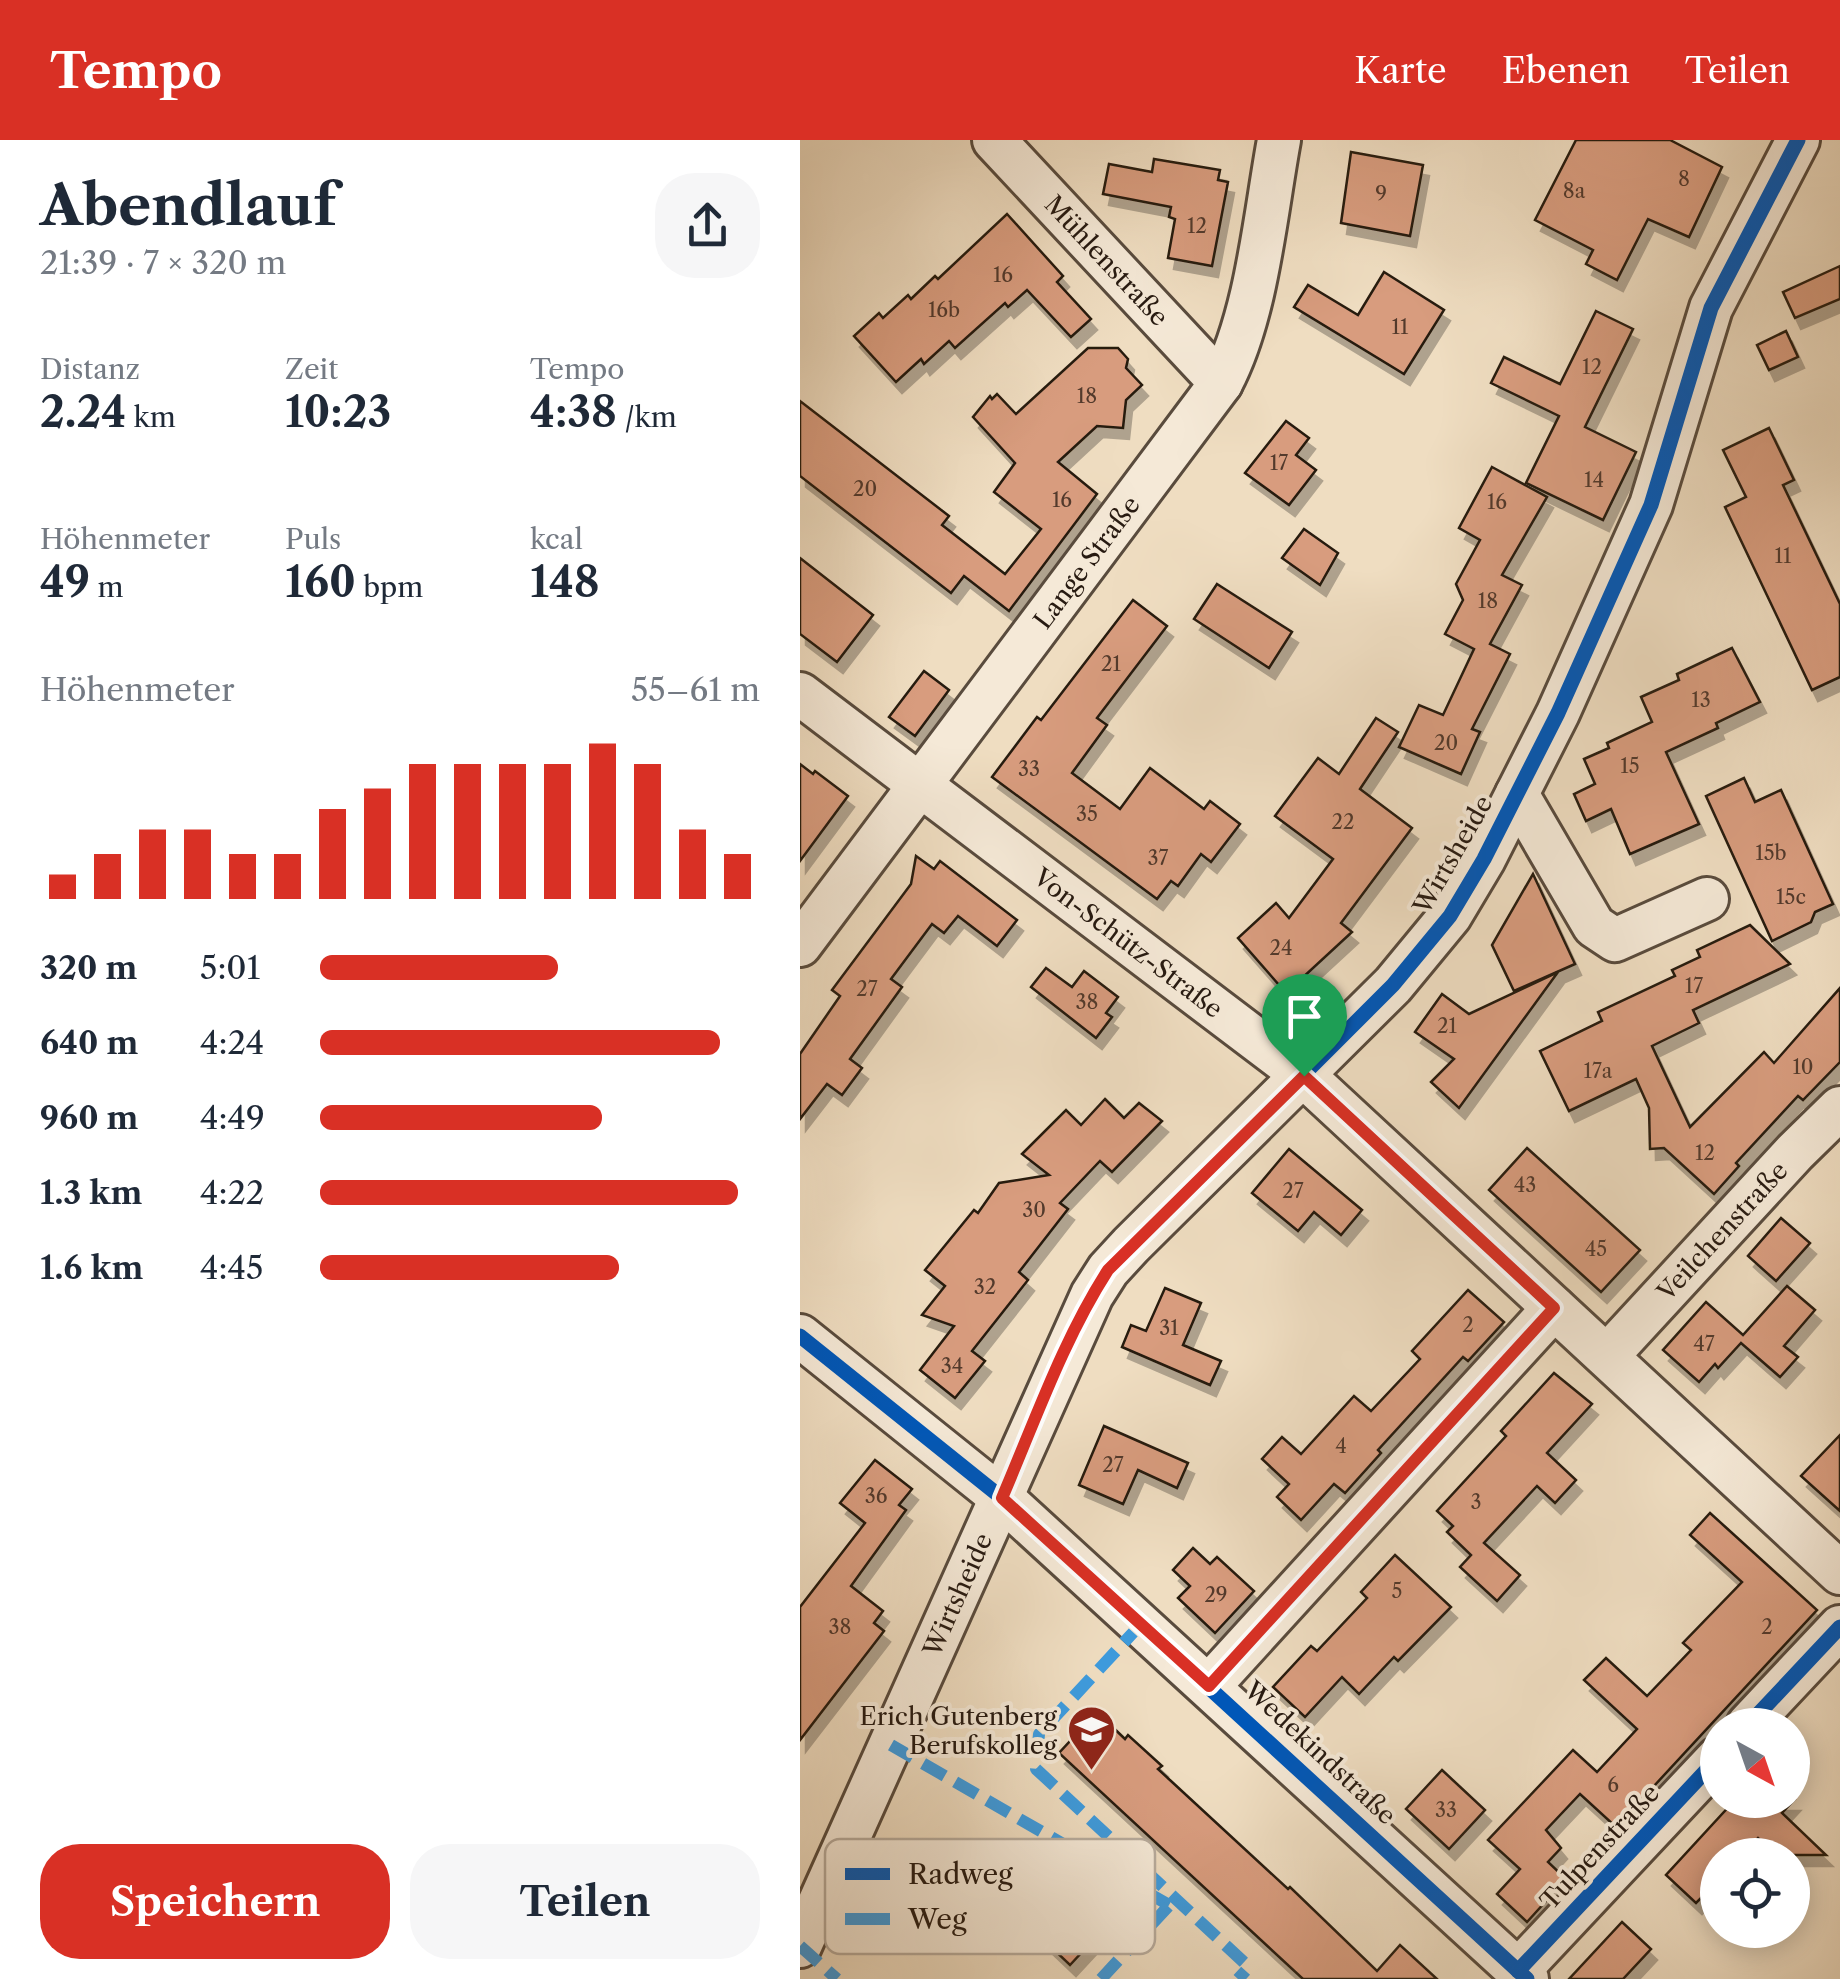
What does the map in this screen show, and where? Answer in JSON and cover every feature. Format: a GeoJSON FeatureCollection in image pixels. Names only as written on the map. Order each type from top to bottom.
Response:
{"type":"FeatureCollection","features":[{"type":"Feature","properties":{"kind":"street","name":"Mühlenstraße"},"geometry":{"type":"LineString","coordinates":[[994,140],[1221,383]]}},
{"type":"Feature","properties":{"kind":"street","name":"Lange Straße"},"geometry":{"type":"LineString","coordinates":[[800,944],[1221,383],[1236,354],[1246,321],[1279,140]]}},
{"type":"Feature","properties":{"kind":"street","name":"Wirtsheide"},"geometry":{"type":"LineString","coordinates":[[848,1839],[1057,1367],[1108,1270],[1394,985],[1450,916],[1558,713],[1651,505],[1711,308],[1798,140]]}},
{"type":"Feature","properties":{"kind":"street","name":"Von-Schütz-Straße"},"geometry":{"type":"LineString","coordinates":[[800,694],[1304,1076],[1840,1573]]}},
{"type":"Feature","properties":{"kind":"street"},"geometry":{"type":"LineString","coordinates":[[1517,794],[1594,926],[1615,940],[1707,899]]}},
{"type":"Feature","properties":{"kind":"street","name":"Veilchenstraße"},"geometry":{"type":"LineString","coordinates":[[1608,1356],[1840,1108]]}},
{"type":"Feature","properties":{"kind":"street"},"geometry":{"type":"LineString","coordinates":[[1209,1686],[1554,1308]]}},
{"type":"Feature","properties":{"kind":"street","name":"Wedekindstraße"},"geometry":{"type":"LineString","coordinates":[[800,1336],[1002,1498],[1523,1975]]}},
{"type":"Feature","properties":{"kind":"street"},"geometry":{"type":"LineString","coordinates":[[1764,1708],[1840,1626]]}},
{"type":"Feature","properties":{"kind":"street","name":"Tulpenstraße"},"geometry":{"type":"LineString","coordinates":[[1523,1975],[1700,1778]]}},
{"type":"Feature","properties":{"kind":"street","name":"Wirtsheide"},"geometry":{"type":"LineString","coordinates":[[800,1946],[825,1891]]}},
{"type":"Feature","properties":{"kind":"building"},"geometry":{"type":"Polygon","coordinates":[[[1576,140],[1670,140],[1722,167],[1689,237],[1648,219],[1617,280],[1586,264],[1593,250],[1535,220],[1576,140]]]}},
{"type":"Feature","properties":{"kind":"building"},"geometry":{"type":"Polygon","coordinates":[[[1351,152],[1423,165],[1410,236],[1341,223],[1351,152]]]}},
{"type":"Feature","properties":{"kind":"building"},"geometry":{"type":"Polygon","coordinates":[[[1154,159],[1220,170],[1218,180],[1228,182],[1212,266],[1168,258],[1175,219],[1169,217],[1171,207],[1103,194],[1109,164],[1152,172],[1154,159]]]}},
{"type":"Feature","properties":{"kind":"building"},"geometry":{"type":"Polygon","coordinates":[[[1007,214],[1063,276],[1057,282],[1091,319],[1071,337],[1027,290],[1008,307],[1005,303],[955,348],[949,341],[896,382],[854,336],[879,313],[883,318],[908,295],[911,299],[935,276],[938,279],[1007,214]]]}},
{"type":"Feature","properties":{"kind":"building"},"geometry":{"type":"Polygon","coordinates":[[[1840,266],[1840,299],[1795,318],[1783,292],[1840,266]]]}},
{"type":"Feature","properties":{"kind":"building"},"geometry":{"type":"Polygon","coordinates":[[[1384,272],[1444,310],[1404,374],[1294,307],[1308,285],[1358,315],[1384,272]]]}},
{"type":"Feature","properties":{"kind":"building"},"geometry":{"type":"Polygon","coordinates":[[[1596,311],[1633,329],[1585,427],[1636,452],[1603,520],[1526,483],[1559,416],[1491,383],[1504,357],[1560,384],[1596,311]]]}},
{"type":"Feature","properties":{"kind":"building"},"geometry":{"type":"Polygon","coordinates":[[[1786,331],[1798,357],[1769,370],[1757,345],[1786,331]]]}},
{"type":"Feature","properties":{"kind":"building"},"geometry":{"type":"Polygon","coordinates":[[[1088,348],[1118,348],[1128,359],[1126,368],[1142,385],[1126,400],[1123,428],[1097,426],[1058,462],[1097,494],[1009,611],[964,576],[951,593],[800,476],[800,401],[949,516],[942,525],[1005,574],[1041,529],[994,492],[1015,463],[973,417],[990,396],[992,399],[997,394],[1016,414],[1088,348]]]}},
{"type":"Feature","properties":{"kind":"building"},"geometry":{"type":"Polygon","coordinates":[[[1286,421],[1309,438],[1296,455],[1316,470],[1289,505],[1245,473],[1286,421]]]}},
{"type":"Feature","properties":{"kind":"building"},"geometry":{"type":"Polygon","coordinates":[[[1769,428],[1794,480],[1783,485],[1840,604],[1840,677],[1812,690],[1725,507],[1746,497],[1723,450],[1769,428]]]}},
{"type":"Feature","properties":{"kind":"building"},"geometry":{"type":"Polygon","coordinates":[[[1492,467],[1547,497],[1502,575],[1522,585],[1490,644],[1510,654],[1472,729],[1480,732],[1461,774],[1399,747],[1419,705],[1443,715],[1474,649],[1445,634],[1463,600],[1456,584],[1480,540],[1459,528],[1492,467]]]}},
{"type":"Feature","properties":{"kind":"building"},"geometry":{"type":"Polygon","coordinates":[[[1304,529],[1338,553],[1320,585],[1282,558],[1304,529]]]}},
{"type":"Feature","properties":{"kind":"building"},"geometry":{"type":"Polygon","coordinates":[[[800,558],[873,615],[837,662],[800,634],[800,558]]]}},
{"type":"Feature","properties":{"kind":"building"},"geometry":{"type":"Polygon","coordinates":[[[1217,584],[1292,632],[1269,668],[1194,619],[1217,584]]]}},
{"type":"Feature","properties":{"kind":"building"},"geometry":{"type":"Polygon","coordinates":[[[1133,600],[1167,626],[1097,718],[1107,725],[1072,773],[1120,809],[1150,768],[1204,809],[1210,801],[1240,824],[1211,862],[1201,854],[1178,886],[1171,881],[1157,899],[992,777],[1133,600]]]}},
{"type":"Feature","properties":{"kind":"building"},"geometry":{"type":"Polygon","coordinates":[[[1732,648],[1760,702],[1716,723],[1718,728],[1666,752],[1699,824],[1630,854],[1611,809],[1586,821],[1574,794],[1595,784],[1584,759],[1609,748],[1607,743],[1652,722],[1641,697],[1679,680],[1677,674],[1732,648]]]}},
{"type":"Feature","properties":{"kind":"building"},"geometry":{"type":"Polygon","coordinates":[[[924,671],[949,690],[915,736],[889,717],[924,671]]]}},
{"type":"Feature","properties":{"kind":"building"},"geometry":{"type":"Polygon","coordinates":[[[1376,718],[1398,732],[1360,789],[1412,828],[1341,923],[1352,932],[1286,993],[1238,938],[1276,903],[1289,918],[1333,859],[1275,816],[1318,758],[1339,774],[1376,718]]]}},
{"type":"Feature","properties":{"kind":"building"},"geometry":{"type":"Polygon","coordinates":[[[800,764],[848,796],[800,861],[800,764]]]}},
{"type":"Feature","properties":{"kind":"building"},"geometry":{"type":"Polygon","coordinates":[[[1744,778],[1755,802],[1781,790],[1833,904],[1815,912],[1811,922],[1772,941],[1706,796],[1744,778]]]}},
{"type":"Feature","properties":{"kind":"building"},"geometry":{"type":"Polygon","coordinates":[[[916,856],[934,869],[940,861],[1017,920],[997,946],[958,916],[944,933],[932,924],[891,979],[902,987],[850,1059],[862,1068],[842,1095],[827,1084],[800,1119],[800,1054],[840,996],[832,990],[911,884],[916,856]]]}},
{"type":"Feature","properties":{"kind":"building"},"geometry":{"type":"Polygon","coordinates":[[[1533,874],[1575,964],[1514,991],[1492,945],[1533,874]]]}},
{"type":"Feature","properties":{"kind":"building"},"geometry":{"type":"Polygon","coordinates":[[[1750,925],[1790,964],[1693,1010],[1699,1023],[1652,1046],[1690,1127],[1764,1052],[1774,1063],[1840,988],[1840,1062],[1803,1100],[1798,1096],[1736,1163],[1739,1166],[1714,1194],[1664,1148],[1650,1149],[1649,1108],[1636,1079],[1569,1111],[1540,1051],[1602,1021],[1598,1012],[1675,976],[1672,970],[1700,957],[1697,950],[1750,925]]]}},
{"type":"Feature","properties":{"kind":"building"},"geometry":{"type":"Polygon","coordinates":[[[1046,968],[1072,987],[1084,971],[1118,997],[1106,1013],[1112,1017],[1096,1038],[1031,987],[1046,968]]]}},
{"type":"Feature","properties":{"kind":"building"},"geometry":{"type":"Polygon","coordinates":[[[1558,972],[1459,1108],[1431,1082],[1454,1059],[1415,1032],[1442,994],[1469,1014],[1558,972]]]}},
{"type":"Feature","properties":{"kind":"building"},"geometry":{"type":"Polygon","coordinates":[[[1105,1099],[1124,1118],[1139,1103],[1162,1121],[1112,1172],[1100,1161],[1060,1203],[1068,1209],[1019,1272],[1028,1280],[972,1351],[985,1361],[955,1398],[920,1370],[954,1326],[922,1315],[945,1286],[925,1270],[974,1210],[978,1213],[999,1183],[1049,1175],[1022,1154],[1066,1110],[1081,1125],[1105,1099]]]}},
{"type":"Feature","properties":{"kind":"building"},"geometry":{"type":"Polygon","coordinates":[[[1527,1148],[1640,1250],[1601,1292],[1489,1190],[1527,1148]]]}},
{"type":"Feature","properties":{"kind":"building"},"geometry":{"type":"Polygon","coordinates":[[[1289,1149],[1362,1210],[1341,1235],[1314,1212],[1298,1231],[1252,1193],[1289,1149]]]}},
{"type":"Feature","properties":{"kind":"building"},"geometry":{"type":"Polygon","coordinates":[[[1781,1218],[1810,1243],[1776,1281],[1748,1256],[1781,1218]]]}},
{"type":"Feature","properties":{"kind":"building"},"geometry":{"type":"Polygon","coordinates":[[[1787,1286],[1815,1310],[1784,1346],[1798,1357],[1780,1377],[1741,1343],[1699,1382],[1663,1350],[1706,1302],[1743,1335],[1787,1286]]]}},
{"type":"Feature","properties":{"kind":"building"},"geometry":{"type":"Polygon","coordinates":[[[1165,1288],[1201,1303],[1183,1345],[1221,1361],[1210,1385],[1122,1347],[1131,1325],[1146,1331],[1165,1288]]]}},
{"type":"Feature","properties":{"kind":"building"},"geometry":{"type":"Polygon","coordinates":[[[1468,1290],[1504,1322],[1468,1361],[1463,1357],[1378,1450],[1381,1453],[1345,1493],[1334,1484],[1301,1520],[1277,1497],[1289,1484],[1262,1459],[1282,1437],[1301,1454],[1354,1396],[1371,1411],[1420,1359],[1412,1351],[1468,1290]]]}},
{"type":"Feature","properties":{"kind":"building"},"geometry":{"type":"Polygon","coordinates":[[[1554,1373],[1592,1404],[1547,1453],[1576,1480],[1555,1503],[1537,1486],[1484,1543],[1520,1575],[1497,1601],[1460,1567],[1471,1555],[1447,1532],[1453,1526],[1437,1511],[1506,1436],[1501,1431],[1554,1373]]]}},
{"type":"Feature","properties":{"kind":"building"},"geometry":{"type":"Polygon","coordinates":[[[1104,1426],[1188,1463],[1177,1488],[1138,1470],[1123,1504],[1079,1485],[1104,1426]]]}},
{"type":"Feature","properties":{"kind":"building"},"geometry":{"type":"Polygon","coordinates":[[[1840,1435],[1840,1511],[1801,1476],[1840,1435]]]}},
{"type":"Feature","properties":{"kind":"building"},"geometry":{"type":"Polygon","coordinates":[[[875,1460],[912,1489],[899,1505],[906,1510],[851,1586],[883,1611],[874,1623],[884,1631],[800,1740],[800,1607],[865,1523],[840,1503],[875,1460]]]}},
{"type":"Feature","properties":{"kind":"building"},"geometry":{"type":"Polygon","coordinates":[[[1710,1513],[1817,1610],[1726,1708],[1700,1708],[1700,1736],[1616,1827],[1580,1794],[1546,1830],[1561,1848],[1548,1862],[1566,1879],[1527,1922],[1497,1894],[1520,1869],[1488,1840],[1573,1750],[1597,1772],[1637,1729],[1584,1680],[1606,1658],[1647,1696],[1691,1650],[1683,1643],[1742,1582],[1690,1535],[1710,1513]]]}},
{"type":"Feature","properties":{"kind":"building"},"geometry":{"type":"Polygon","coordinates":[[[1193,1548],[1210,1564],[1217,1557],[1254,1591],[1215,1633],[1178,1598],[1190,1586],[1173,1570],[1193,1548]]]}},
{"type":"Feature","properties":{"kind":"building"},"geometry":{"type":"Polygon","coordinates":[[[1395,1555],[1451,1607],[1359,1694],[1342,1677],[1305,1717],[1273,1687],[1311,1646],[1317,1651],[1367,1598],[1361,1592],[1395,1555]]]}},
{"type":"Feature","properties":{"kind":"building"},"geometry":{"type":"Polygon","coordinates":[[[1097,1712],[1162,1766],[1158,1769],[1377,1971],[1400,1945],[1437,1979],[1303,1979],[1059,1753],[1097,1712]]]}},
{"type":"Feature","properties":{"kind":"building"},"geometry":{"type":"Polygon","coordinates":[[[1442,1770],[1485,1810],[1449,1849],[1406,1809],[1442,1770]]]}},
{"type":"Feature","properties":{"kind":"building"},"geometry":{"type":"Polygon","coordinates":[[[1718,1818],[1787,1818],[1808,1838],[1758,1838],[1700,1838],[1718,1818]]]}},
{"type":"Feature","properties":{"kind":"building"},"geometry":{"type":"Polygon","coordinates":[[[1700,1838],[1700,1899],[1696,1903],[1666,1875],[1700,1838]]]}},
{"type":"Feature","properties":{"kind":"building"},"geometry":{"type":"Polygon","coordinates":[[[1810,1840],[1826,1855],[1810,1855],[1810,1840]]]}},
{"type":"Feature","properties":{"kind":"building"},"geometry":{"type":"Polygon","coordinates":[[[1622,1922],[1651,1949],[1623,1979],[1569,1979],[1622,1922]]]}},
{"type":"Feature","properties":{"kind":"building"},"geometry":{"type":"Polygon","coordinates":[[[1058,1954],[1080,1954],[1070,1965],[1058,1954]]]}},
{"type":"Feature","properties":{"kind":"marked path"},"geometry":{"type":"LineString","coordinates":[[1111,1839],[1036,1769],[1039,1734],[1141,1624]]}},
{"type":"Feature","properties":{"kind":"marked path"},"geometry":{"type":"LineString","coordinates":[[891,1745],[1054,1839]]}},
{"type":"Feature","properties":{"kind":"marked path"},"geometry":{"type":"LineString","coordinates":[[1155,1880],[1249,1967],[1238,1979]]}},
{"type":"Feature","properties":{"kind":"marked path"},"geometry":{"type":"LineString","coordinates":[[1155,1897],[1169,1905]]}},
{"type":"Feature","properties":{"kind":"marked path"},"geometry":{"type":"LineString","coordinates":[[1155,1921],[1176,1898]]}},
{"type":"Feature","properties":{"kind":"marked path"},"geometry":{"type":"LineString","coordinates":[[800,1946],[837,1979]]}},
{"type":"Feature","properties":{"kind":"marked path"},"geometry":{"type":"LineString","coordinates":[[1101,1979],[1124,1954]]}},
{"type":"Feature","properties":{"kind":"cycle path"},"geometry":{"type":"LineString","coordinates":[[1002,1498],[1063,1353],[1108,1270],[1393,985],[1450,916],[1484,859],[1558,713],[1651,505],[1711,308],[1798,140]]}},
{"type":"Feature","properties":{"kind":"cycle path"},"geometry":{"type":"LineString","coordinates":[[800,1336],[1002,1498],[1527,1979]]}},
{"type":"Feature","properties":{"kind":"cycle path"},"geometry":{"type":"LineString","coordinates":[[1764,1708],[1840,1627]]}},
{"type":"Feature","properties":{"kind":"cycle path"},"geometry":{"type":"LineString","coordinates":[[1518,1971],[1700,1777]]}},
{"type":"Feature","properties":{"kind":"place","name":"Erich Gutenberg Berufskolleg"},"geometry":{"type":"Point","coordinates":[1092,1772]}},
{"type":"Feature","properties":{"kind":"route"},"geometry":{"type":"LineString","coordinates":[[1304,1076],[1554,1308],[1209,1686],[1002,1498],[1057,1367],[1108,1270],[1304,1076]]}}]}
